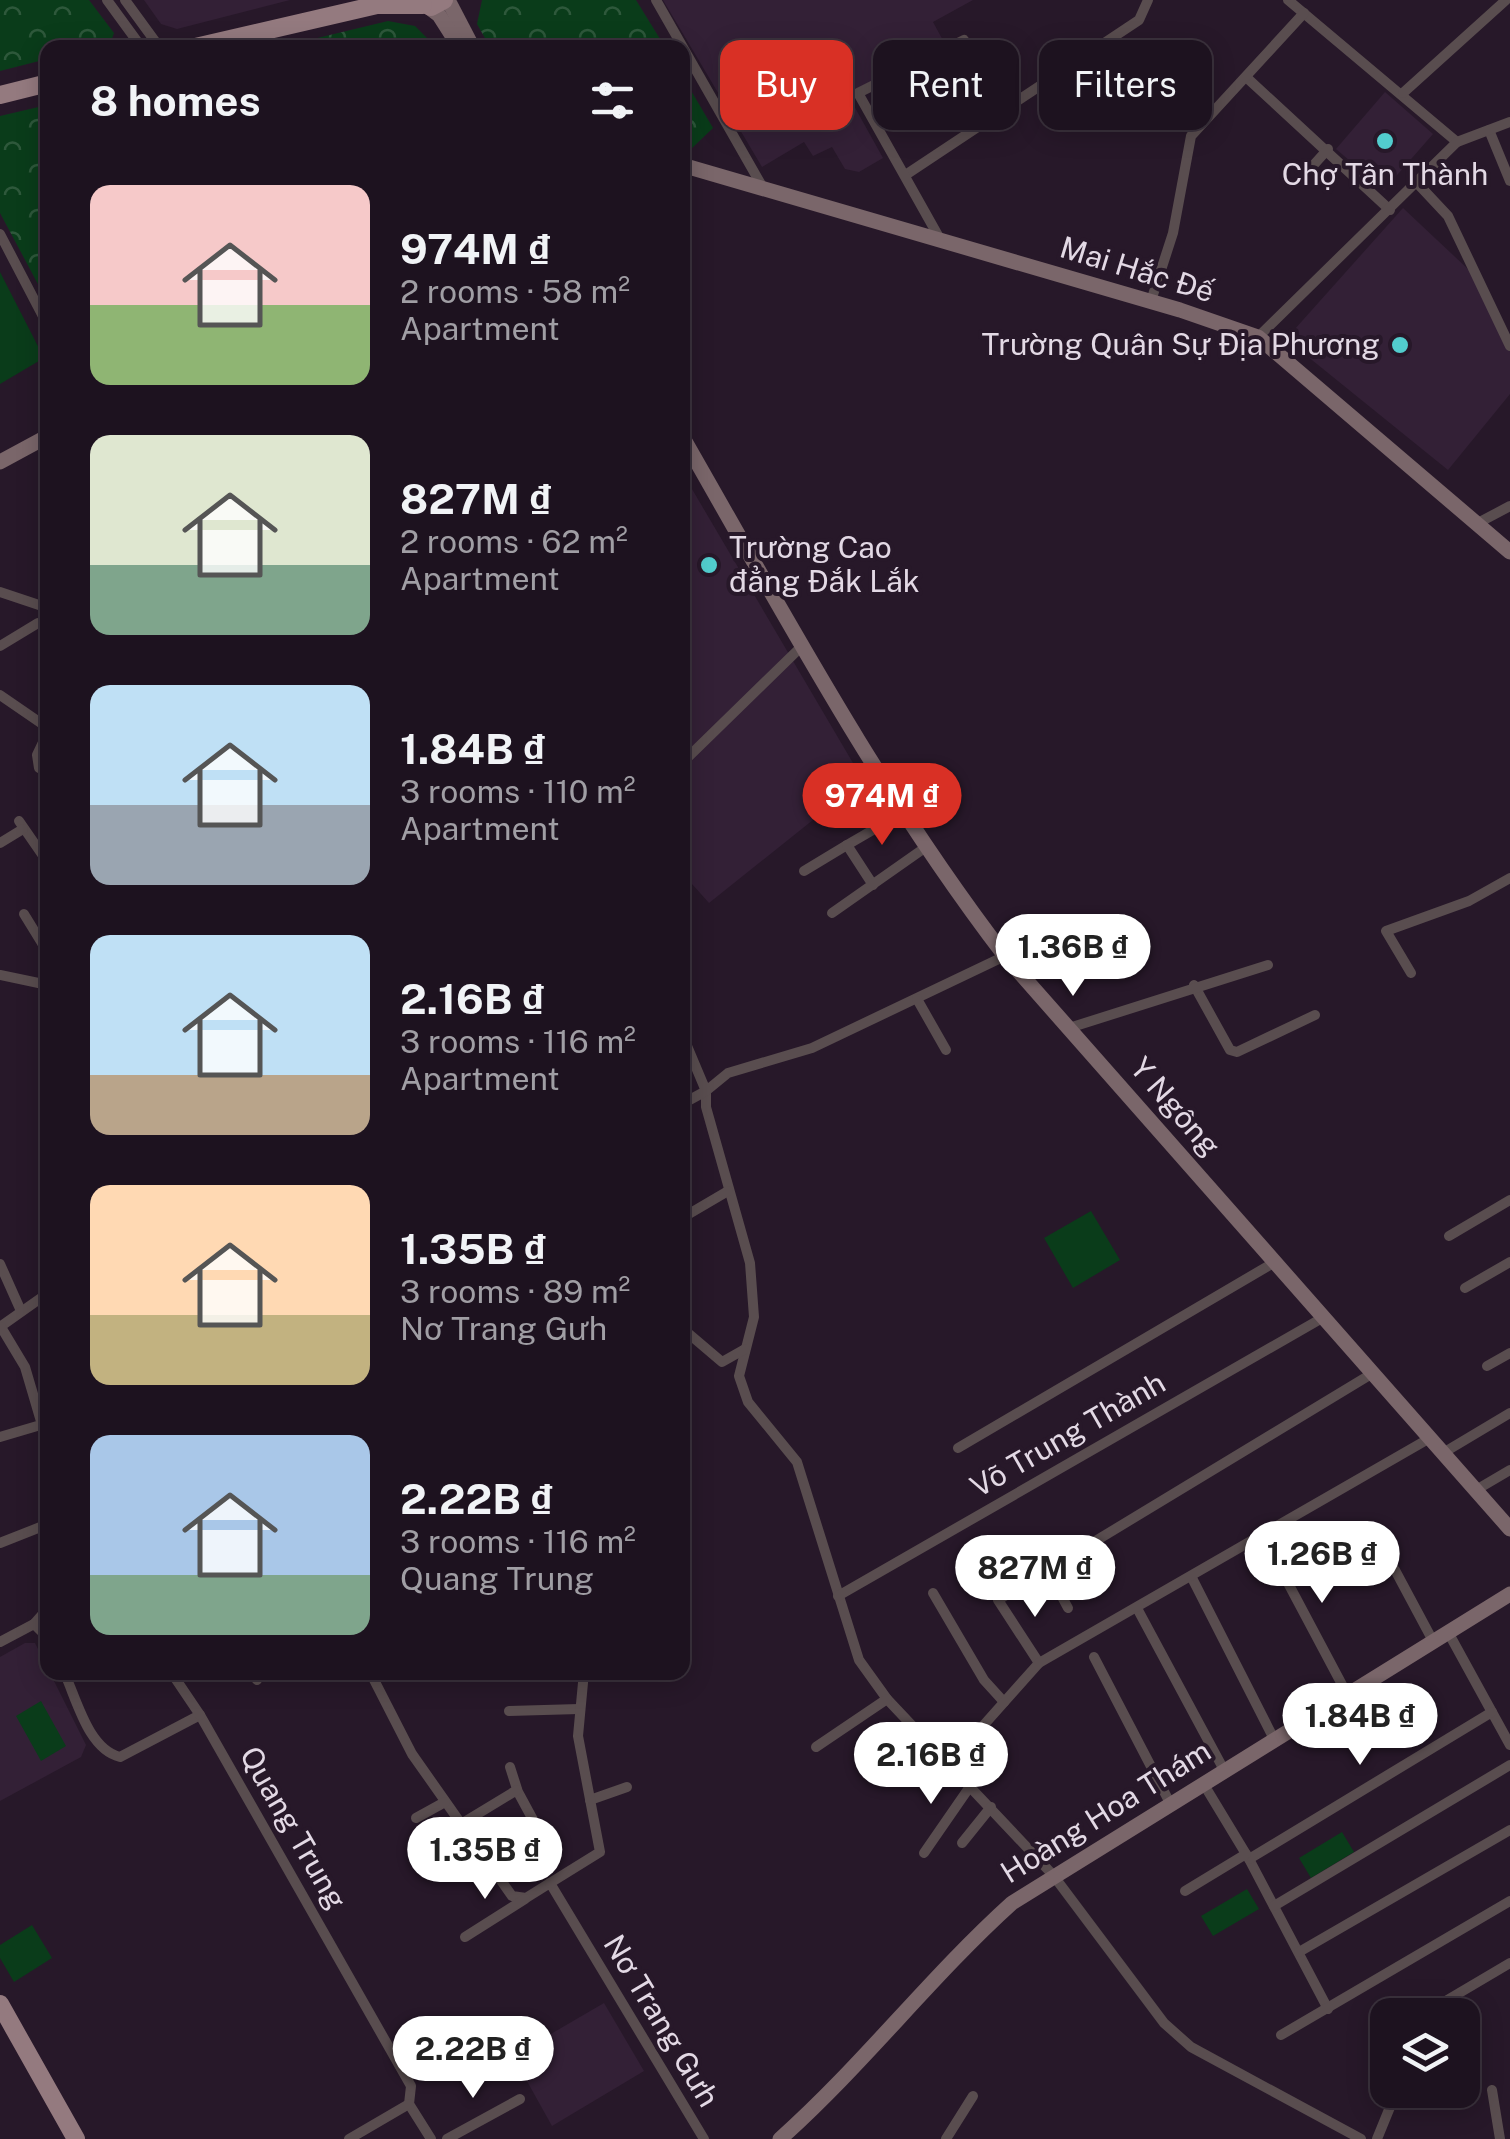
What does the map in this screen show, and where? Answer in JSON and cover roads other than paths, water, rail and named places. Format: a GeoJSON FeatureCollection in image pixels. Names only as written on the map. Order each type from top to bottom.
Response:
{"type":"FeatureCollection","features":[{"type":"Feature","properties":{"kind":"main road"},"geometry":{"type":"LineString","coordinates":[[225,40],[383,2],[432,2]]}},
{"type":"Feature","properties":{"kind":"main road"},"geometry":{"type":"LineString","coordinates":[[0,95],[40,85]]}},
{"type":"Feature","properties":{"kind":"main road"},"geometry":{"type":"LineString","coordinates":[[0,2004],[76,2139]]}},
{"type":"Feature","properties":{"kind":"street"},"geometry":{"type":"LineString","coordinates":[[107,0],[136,40]]}},
{"type":"Feature","properties":{"kind":"street"},"geometry":{"type":"LineString","coordinates":[[125,0],[154,40]]}},
{"type":"Feature","properties":{"kind":"street"},"geometry":{"type":"LineString","coordinates":[[656,0],[679,40]]}},
{"type":"Feature","properties":{"kind":"street"},"geometry":{"type":"LineString","coordinates":[[1019,99],[1139,20],[1148,0]]}},
{"type":"Feature","properties":{"kind":"street"},"geometry":{"type":"LineString","coordinates":[[1288,0],[1457,142]]}},
{"type":"Feature","properties":{"kind":"street"},"geometry":{"type":"LineString","coordinates":[[1403,94],[1506,0]]}},
{"type":"Feature","properties":{"kind":"street"},"geometry":{"type":"LineString","coordinates":[[432,2],[455,40]]}},
{"type":"Feature","properties":{"kind":"street"},"geometry":{"type":"LineString","coordinates":[[432,2],[466,40]]}},
{"type":"Feature","properties":{"kind":"street"},"geometry":{"type":"LineString","coordinates":[[1151,302],[1173,233],[1191,136],[1304,13]]}},
{"type":"Feature","properties":{"kind":"street"},"geometry":{"type":"LineString","coordinates":[[690,60],[762,186]]}},
{"type":"Feature","properties":{"kind":"street"},"geometry":{"type":"LineString","coordinates":[[1246,77],[1390,210]]}},
{"type":"Feature","properties":{"kind":"street"},"geometry":{"type":"LineString","coordinates":[[873,86],[858,93],[873,117]]}},
{"type":"Feature","properties":{"kind":"street"},"geometry":{"type":"LineString","coordinates":[[1258,338],[1457,142],[1510,122]]}},
{"type":"Feature","properties":{"kind":"street"},"geometry":{"type":"LineString","coordinates":[[881,130],[941,240]]}},
{"type":"Feature","properties":{"kind":"street"},"geometry":{"type":"LineString","coordinates":[[908,174],[973,130]]}},
{"type":"Feature","properties":{"kind":"street"},"geometry":{"type":"LineString","coordinates":[[1489,130],[1510,181]]}},
{"type":"Feature","properties":{"kind":"street"},"geometry":{"type":"LineString","coordinates":[[1300,180],[1328,149]]}},
{"type":"Feature","properties":{"kind":"street","name":"Mai Hắc Đế"},"geometry":{"type":"LineString","coordinates":[[690,167],[1151,302],[1258,338],[1510,552]]}},
{"type":"Feature","properties":{"kind":"street"},"geometry":{"type":"LineString","coordinates":[[1418,184],[1448,216],[1510,346]]}},
{"type":"Feature","properties":{"kind":"street"},"geometry":{"type":"LineString","coordinates":[[0,234],[40,311]]}},
{"type":"Feature","properties":{"kind":"street"},"geometry":{"type":"LineString","coordinates":[[0,462],[40,440]]}},
{"type":"Feature","properties":{"kind":"street","name":"Y Ngông"},"geometry":{"type":"LineString","coordinates":[[690,450],[902,813],[1005,956],[1510,1528]]}},
{"type":"Feature","properties":{"kind":"street"},"geometry":{"type":"LineString","coordinates":[[1475,524],[1510,506]]}},
{"type":"Feature","properties":{"kind":"street"},"geometry":{"type":"LineString","coordinates":[[0,592],[40,605]]}},
{"type":"Feature","properties":{"kind":"street"},"geometry":{"type":"LineString","coordinates":[[0,646],[38,624]]}},
{"type":"Feature","properties":{"kind":"street"},"geometry":{"type":"LineString","coordinates":[[690,756],[802,646]]}},
{"type":"Feature","properties":{"kind":"street"},"geometry":{"type":"LineString","coordinates":[[0,695],[40,724]]}},
{"type":"Feature","properties":{"kind":"street"},"geometry":{"type":"LineString","coordinates":[[804,871],[902,813]]}},
{"type":"Feature","properties":{"kind":"street"},"geometry":{"type":"LineString","coordinates":[[0,843],[21,825],[40,852]]}},
{"type":"Feature","properties":{"kind":"street"},"geometry":{"type":"LineString","coordinates":[[847,845],[873,885]]}},
{"type":"Feature","properties":{"kind":"street"},"geometry":{"type":"LineString","coordinates":[[832,913],[926,847]]}},
{"type":"Feature","properties":{"kind":"street"},"geometry":{"type":"LineString","coordinates":[[1411,974],[1386,931],[1468,902],[1510,878]]}},
{"type":"Feature","properties":{"kind":"street"},"geometry":{"type":"LineString","coordinates":[[24,914],[40,940]]}},
{"type":"Feature","properties":{"kind":"street"},"geometry":{"type":"LineString","coordinates":[[690,1099],[728,1073],[812,1048],[1005,956]]}},
{"type":"Feature","properties":{"kind":"street"},"geometry":{"type":"LineString","coordinates":[[1069,1028],[1268,965]]}},
{"type":"Feature","properties":{"kind":"street"},"geometry":{"type":"LineString","coordinates":[[0,976],[40,984]]}},
{"type":"Feature","properties":{"kind":"street"},"geometry":{"type":"LineString","coordinates":[[1194,986],[1230,1050],[1237,1052],[1314,1014]]}},
{"type":"Feature","properties":{"kind":"street"},"geometry":{"type":"LineString","coordinates":[[916,999],[946,1050]]}},
{"type":"Feature","properties":{"kind":"street"},"geometry":{"type":"LineString","coordinates":[[690,1053],[706,1090],[706,1106],[750,1263],[754,1318],[739,1376],[748,1402],[796,1462],[859,1660],[887,1699],[1053,1876],[1164,2023],[1191,2048],[1360,2139]]}},
{"type":"Feature","properties":{"kind":"street"},"geometry":{"type":"LineString","coordinates":[[690,1213],[728,1191]]}},
{"type":"Feature","properties":{"kind":"street"},"geometry":{"type":"LineString","coordinates":[[1449,1236],[1510,1200]]}},
{"type":"Feature","properties":{"kind":"street"},"geometry":{"type":"LineString","coordinates":[[958,1448],[1275,1262]]}},
{"type":"Feature","properties":{"kind":"street"},"geometry":{"type":"LineString","coordinates":[[1465,1288],[1510,1262]]}},
{"type":"Feature","properties":{"kind":"street"},"geometry":{"type":"LineString","coordinates":[[0,1264],[21,1311]]}},
{"type":"Feature","properties":{"kind":"street"},"geometry":{"type":"LineString","coordinates":[[40,1296],[0,1327],[25,1367],[40,1407]]}},
{"type":"Feature","properties":{"kind":"street","name":"Võ Trung Thành"},"geometry":{"type":"LineString","coordinates":[[838,1596],[1324,1317]]}},
{"type":"Feature","properties":{"kind":"street"},"geometry":{"type":"LineString","coordinates":[[690,1335],[722,1362],[746,1349]]}},
{"type":"Feature","properties":{"kind":"street"},"geometry":{"type":"LineString","coordinates":[[1487,1366],[1510,1353]]}},
{"type":"Feature","properties":{"kind":"street"},"geometry":{"type":"LineString","coordinates":[[1039,1663],[998,1600],[1373,1373]]}},
{"type":"Feature","properties":{"kind":"street"},"geometry":{"type":"LineString","coordinates":[[1443,1453],[1510,1412]]}},
{"type":"Feature","properties":{"kind":"street"},"geometry":{"type":"LineString","coordinates":[[0,1437],[40,1422]]}},
{"type":"Feature","properties":{"kind":"street"},"geometry":{"type":"LineString","coordinates":[[950,1763],[1039,1663],[1138,1610],[1430,1438]]}},
{"type":"Feature","properties":{"kind":"street"},"geometry":{"type":"LineString","coordinates":[[1476,1490],[1510,1470]]}},
{"type":"Feature","properties":{"kind":"street"},"geometry":{"type":"LineString","coordinates":[[0,1544],[40,1527]]}},
{"type":"Feature","properties":{"kind":"street"},"geometry":{"type":"LineString","coordinates":[[1262,1536],[1347,1694]]}},
{"type":"Feature","properties":{"kind":"street"},"geometry":{"type":"LineString","coordinates":[[1047,1569],[1068,1608]]}},
{"type":"Feature","properties":{"kind":"street"},"geometry":{"type":"LineString","coordinates":[[1395,1570],[1433,1641]]}},
{"type":"Feature","properties":{"kind":"street"},"geometry":{"type":"LineString","coordinates":[[1192,1578],[1274,1739]]}},
{"type":"Feature","properties":{"kind":"street"},"geometry":{"type":"LineString","coordinates":[[933,1592],[984,1680],[1004,1702]]}},
{"type":"Feature","properties":{"kind":"street","name":"Hoàng Hoa Thám"},"geometry":{"type":"LineString","coordinates":[[780,2139],[841,2083],[951,1958],[1012,1903],[1510,1594]]}},
{"type":"Feature","properties":{"kind":"street"},"geometry":{"type":"LineString","coordinates":[[1138,1610],[1224,1770]]}},
{"type":"Feature","properties":{"kind":"street"},"geometry":{"type":"LineString","coordinates":[[0,1642],[40,1617]]}},
{"type":"Feature","properties":{"kind":"street"},"geometry":{"type":"LineString","coordinates":[[34,1624],[40,1630]]}},
{"type":"Feature","properties":{"kind":"street"},"geometry":{"type":"LineString","coordinates":[[1448,1632],[1510,1745]]}},
{"type":"Feature","properties":{"kind":"street"},"geometry":{"type":"LineString","coordinates":[[1094,1657],[1170,1803]]}},
{"type":"Feature","properties":{"kind":"street"},"geometry":{"type":"LineString","coordinates":[[68,1680],[98,1746],[120,1757],[200,1715]]}},
{"type":"Feature","properties":{"kind":"street","name":"Quang Trung"},"geometry":{"type":"LineString","coordinates":[[176,1680],[200,1715],[411,2086],[408,2104],[431,2139]]}},
{"type":"Feature","properties":{"kind":"street"},"geometry":{"type":"LineString","coordinates":[[374,1680],[412,1754],[445,1802],[512,1896],[526,1898]]}},
{"type":"Feature","properties":{"kind":"street"},"geometry":{"type":"LineString","coordinates":[[465,1937],[600,1852],[578,1736],[583,1680]]}},
{"type":"Feature","properties":{"kind":"street"},"geometry":{"type":"LineString","coordinates":[[816,1747],[887,1699]]}},
{"type":"Feature","properties":{"kind":"street"},"geometry":{"type":"LineString","coordinates":[[509,1711],[579,1710]]}},
{"type":"Feature","properties":{"kind":"street"},"geometry":{"type":"LineString","coordinates":[[1185,1891],[1492,1712]]}},
{"type":"Feature","properties":{"kind":"street"},"geometry":{"type":"LineString","coordinates":[[1274,1906],[1510,1766]]}},
{"type":"Feature","properties":{"kind":"street"},"geometry":{"type":"LineString","coordinates":[[510,1767],[517,1790],[538,1829]]}},
{"type":"Feature","properties":{"kind":"street"},"geometry":{"type":"LineString","coordinates":[[1203,1783],[1248,1856],[1328,2009]]}},
{"type":"Feature","properties":{"kind":"street"},"geometry":{"type":"LineString","coordinates":[[924,1853],[971,1785]]}},
{"type":"Feature","properties":{"kind":"street"},"geometry":{"type":"LineString","coordinates":[[590,1800],[627,1786]]}},
{"type":"Feature","properties":{"kind":"street"},"geometry":{"type":"LineString","coordinates":[[461,1824],[517,1790]]}},
{"type":"Feature","properties":{"kind":"street"},"geometry":{"type":"LineString","coordinates":[[416,1818],[445,1802]]}},
{"type":"Feature","properties":{"kind":"street"},"geometry":{"type":"LineString","coordinates":[[962,1843],[992,1807]]}},
{"type":"Feature","properties":{"kind":"street"},"geometry":{"type":"LineString","coordinates":[[1299,1952],[1510,1830]]}},
{"type":"Feature","properties":{"kind":"street","name":"Nơ Trang Gưh"},"geometry":{"type":"LineString","coordinates":[[550,1883],[704,2139]]}},
{"type":"Feature","properties":{"kind":"street"},"geometry":{"type":"LineString","coordinates":[[1281,2035],[1510,1901]]}},
{"type":"Feature","properties":{"kind":"street"},"geometry":{"type":"LineString","coordinates":[[1451,1998],[1510,1963]]}},
{"type":"Feature","properties":{"kind":"street"},"geometry":{"type":"LineString","coordinates":[[1492,2090],[1500,2139]]}},
{"type":"Feature","properties":{"kind":"street"},"geometry":{"type":"LineString","coordinates":[[946,2139],[972,2096]]}},
{"type":"Feature","properties":{"kind":"street"},"geometry":{"type":"LineString","coordinates":[[447,2139],[520,2099]]}},
{"type":"Feature","properties":{"kind":"street"},"geometry":{"type":"LineString","coordinates":[[349,2139],[408,2104]]}},
{"type":"Feature","properties":{"kind":"street"},"geometry":{"type":"LineString","coordinates":[[1377,2139],[1390,2108]]}},
{"type":"Feature","properties":{"kind":"place","name":"Chợ Tân Thành"},"geometry":{"type":"Point","coordinates":[1385,141]}},
{"type":"Feature","properties":{"kind":"place","name":"Trường Quân Sự Địa Phương"},"geometry":{"type":"Point","coordinates":[1400,345]}},
{"type":"Feature","properties":{"kind":"place","name":"Trường Cao đẳng Đắk Lắk"},"geometry":{"type":"Point","coordinates":[709,565]}}]}
